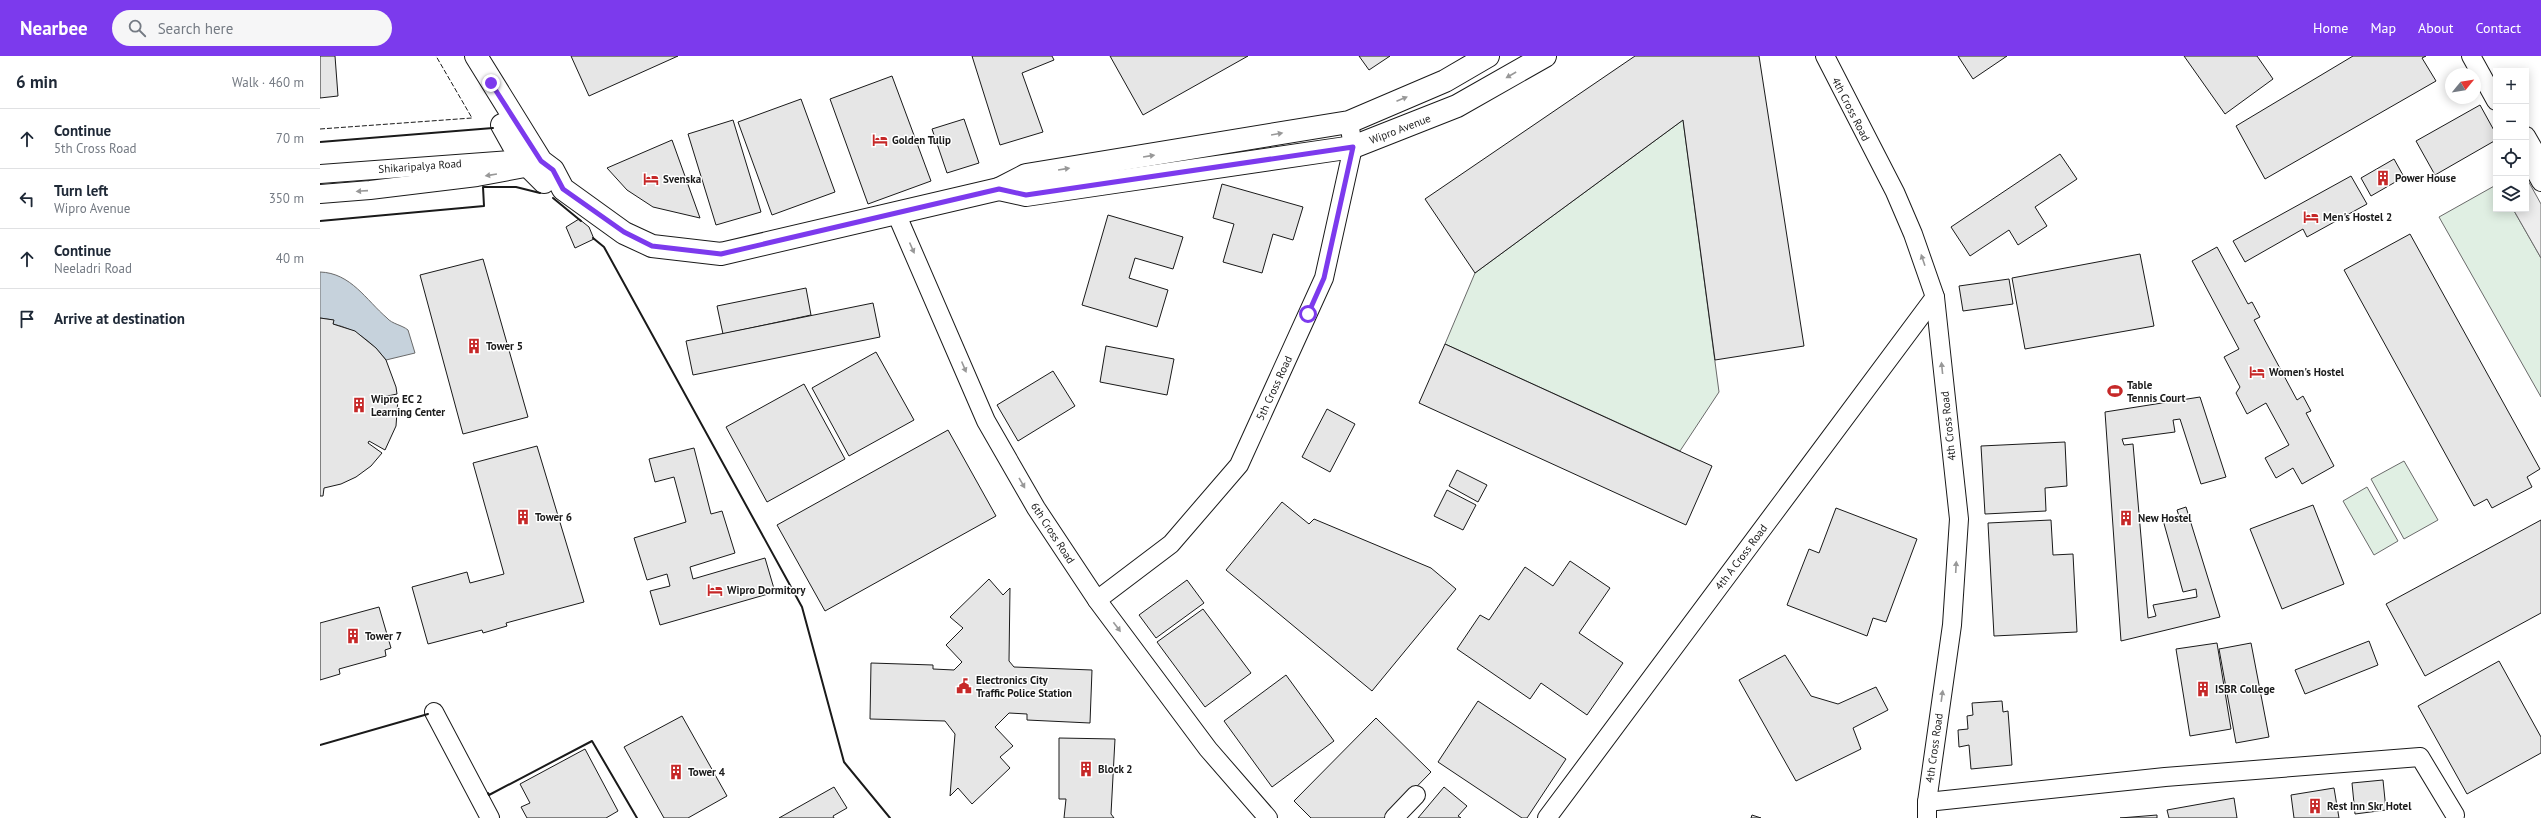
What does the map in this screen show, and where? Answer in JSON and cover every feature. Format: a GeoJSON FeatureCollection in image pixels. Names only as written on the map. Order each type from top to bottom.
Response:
{"type":"FeatureCollection","features":[{"type":"Feature","properties":{"kind":"main road"},"geometry":{"type":"LineString","coordinates":[[464,56],[535,162]]}},
{"type":"Feature","properties":{"kind":"main road"},"geometry":{"type":"LineString","coordinates":[[476,56],[535,162]]}},
{"type":"Feature","properties":{"kind":"main road"},"geometry":{"type":"LineString","coordinates":[[999,189],[1026,175],[1349,122],[1445,82],[1488,56]]}},
{"type":"Feature","properties":{"kind":"main road","name":"Wipro Avenue"},"geometry":{"type":"LineString","coordinates":[[535,162],[553,170],[563,189],[624,232],[652,246],[721,254],[999,189],[1026,195],[1353,147],[1458,106],[1545,56]]}},
{"type":"Feature","properties":{"kind":"street","name":"4th Cross Road"},"geometry":{"type":"LineString","coordinates":[[1825,56],[1895,192],[1913,234],[1935,297],[1959,519],[1952,625],[1927,810]]}},
{"type":"Feature","properties":{"kind":"street"},"geometry":{"type":"LineString","coordinates":[[2471,56],[2493,96]]}},
{"type":"Feature","properties":{"kind":"street"},"geometry":{"type":"LineString","coordinates":[[2480,56],[2493,79]]}},
{"type":"Feature","properties":{"kind":"street","name":"5th Cross Road"},"geometry":{"type":"LineString","coordinates":[[1097,600],[1171,544],[1239,465],[1324,278],[1353,147],[1349,122]]}},
{"type":"Feature","properties":{"kind":"street"},"geometry":{"type":"LineString","coordinates":[[2528,140],[2541,162]]}},
{"type":"Feature","properties":{"kind":"street"},"geometry":{"type":"LineString","coordinates":[[2529,160],[2541,182]]}},
{"type":"Feature","properties":{"kind":"street","name":"Shikaripalya Road"},"geometry":{"type":"LineString","coordinates":[[320,174],[535,162]]}},
{"type":"Feature","properties":{"kind":"street"},"geometry":{"type":"LineString","coordinates":[[320,194],[370,190],[535,162]]}},
{"type":"Feature","properties":{"kind":"street","name":"6th Cross Road"},"geometry":{"type":"LineString","coordinates":[[896,213],[986,421],[1036,508],[1097,600],[1208,749],[1268,818]]}},
{"type":"Feature","properties":{"kind":"street","name":"4th A Cross Road"},"geometry":{"type":"LineString","coordinates":[[1547,818],[1935,297]]}},
{"type":"Feature","properties":{"kind":"street"},"geometry":{"type":"LineString","coordinates":[[434,712],[490,818]]}},
{"type":"Feature","properties":{"kind":"street"},"geometry":{"type":"LineString","coordinates":[[1927,810],[2165,777],[2420,757],[2455,815]]}},
{"type":"Feature","properties":{"kind":"street"},"geometry":{"type":"LineString","coordinates":[[1394,818],[1416,795]]}},
{"type":"Feature","properties":{"kind":"green space"},"geometry":{"type":"Polygon","coordinates":[[[1683,120],[1719,392],[1680,451],[1445,344],[1475,273],[1683,120]]]}},
{"type":"Feature","properties":{"kind":"green space"},"geometry":{"type":"Polygon","coordinates":[[[2493,187],[2493,212],[2515,212],[2541,258],[2541,397],[2439,217],[2493,187]]]}},
{"type":"Feature","properties":{"kind":"green space"},"geometry":{"type":"Polygon","coordinates":[[[2404,461],[2438,520],[2404,539],[2371,479],[2404,461]]]}},
{"type":"Feature","properties":{"kind":"green space"},"geometry":{"type":"Polygon","coordinates":[[[2367,487],[2398,541],[2374,555],[2343,501],[2367,487]]]}},
{"type":"Feature","properties":{"kind":"shaded area"},"geometry":{"type":"Polygon","coordinates":[[[2529,182],[2541,204],[2541,258],[2515,212],[2529,212],[2529,182]]]}},
{"type":"Feature","properties":{"kind":"shaded area"},"geometry":{"type":"Polygon","coordinates":[[[320,272],[341,277],[349,282],[389,320],[408,330],[415,353],[386,360],[375,347],[363,337],[349,329],[333,324],[333,320],[320,318],[320,272]]]}},
{"type":"Feature","properties":{"kind":"building"},"geometry":{"type":"Polygon","coordinates":[[[320,56],[335,56],[338,96],[320,98],[320,56]]]}},
{"type":"Feature","properties":{"kind":"building"},"geometry":{"type":"Polygon","coordinates":[[[571,56],[678,56],[589,96],[571,56]]]}},
{"type":"Feature","properties":{"kind":"building"},"geometry":{"type":"Polygon","coordinates":[[[972,56],[1052,56],[1054,60],[1022,73],[1043,132],[1000,145],[972,56]]]}},
{"type":"Feature","properties":{"kind":"building"},"geometry":{"type":"Polygon","coordinates":[[[1110,56],[1248,56],[1143,115],[1110,56]]]}},
{"type":"Feature","properties":{"kind":"building"},"geometry":{"type":"Polygon","coordinates":[[[1359,56],[1390,56],[1369,70],[1359,56]]]}},
{"type":"Feature","properties":{"kind":"building"},"geometry":{"type":"Polygon","coordinates":[[[1635,56],[1759,56],[1804,346],[1715,360],[1683,120],[1475,273],[1425,199],[1635,56]]]}},
{"type":"Feature","properties":{"kind":"building"},"geometry":{"type":"Polygon","coordinates":[[[1958,56],[2007,56],[1973,79],[1958,56]]]}},
{"type":"Feature","properties":{"kind":"building"},"geometry":{"type":"Polygon","coordinates":[[[2184,56],[2257,56],[2273,79],[2225,114],[2184,56]]]}},
{"type":"Feature","properties":{"kind":"building"},"geometry":{"type":"Polygon","coordinates":[[[2353,56],[2426,56],[2422,58],[2436,81],[2265,179],[2236,126],[2353,56]]]}},
{"type":"Feature","properties":{"kind":"building","name":"Golden Tulip"},"geometry":{"type":"Polygon","coordinates":[[[892,76],[931,181],[868,204],[830,99],[892,76]]]}},
{"type":"Feature","properties":{"kind":"building"},"geometry":{"type":"Polygon","coordinates":[[[801,99],[835,192],[772,215],[738,122],[801,99]]]}},
{"type":"Feature","properties":{"kind":"building"},"geometry":{"type":"Polygon","coordinates":[[[2480,105],[2493,129],[2493,142],[2435,175],[2416,141],[2480,105]]]}},
{"type":"Feature","properties":{"kind":"building"},"geometry":{"type":"Polygon","coordinates":[[[964,119],[979,163],[947,173],[932,129],[964,119]]]}},
{"type":"Feature","properties":{"kind":"building"},"geometry":{"type":"Polygon","coordinates":[[[733,120],[761,212],[716,225],[688,134],[733,120]]]}},
{"type":"Feature","properties":{"kind":"building","name":"Svenska"},"geometry":{"type":"Polygon","coordinates":[[[672,140],[700,218],[653,207],[627,190],[607,168],[672,140]]]}},
{"type":"Feature","properties":{"kind":"building"},"geometry":{"type":"Polygon","coordinates":[[[2060,154],[2077,179],[2035,207],[2047,226],[2018,245],[2009,230],[1970,256],[1951,227],[2060,154]]]}},
{"type":"Feature","properties":{"kind":"building","name":"Power House"},"geometry":{"type":"Polygon","coordinates":[[[2394,159],[2404,177],[2371,196],[2361,178],[2394,159]]]}},
{"type":"Feature","properties":{"kind":"building","name":"Men's Hostel 2"},"geometry":{"type":"Polygon","coordinates":[[[2351,176],[2367,204],[2307,237],[2303,229],[2245,262],[2233,241],[2351,176]]]}},
{"type":"Feature","properties":{"kind":"building"},"geometry":{"type":"Polygon","coordinates":[[[1222,184],[1303,207],[1293,240],[1273,234],[1262,273],[1223,262],[1234,224],[1213,218],[1222,184]]]}},
{"type":"Feature","properties":{"kind":"building"},"geometry":{"type":"Polygon","coordinates":[[[1108,215],[1183,237],[1173,269],[1135,258],[1129,278],[1168,290],[1157,327],[1082,305],[1108,215]]]}},
{"type":"Feature","properties":{"kind":"building"},"geometry":{"type":"Polygon","coordinates":[[[579,219],[589,227],[594,239],[575,248],[566,227],[579,219]]]}},
{"type":"Feature","properties":{"kind":"building"},"geometry":{"type":"Polygon","coordinates":[[[2410,234],[2540,469],[2527,477],[2532,487],[2492,508],[2487,499],[2474,506],[2344,270],[2410,234]]]}},
{"type":"Feature","properties":{"kind":"building","name":"Women's Hostel"},"geometry":{"type":"Polygon","coordinates":[[[2217,247],[2248,304],[2252,302],[2260,317],[2254,320],[2297,400],[2303,396],[2311,411],[2306,413],[2334,466],[2302,484],[2293,468],[2276,478],[2265,458],[2289,445],[2266,403],[2247,414],[2236,393],[2240,387],[2224,357],[2239,349],[2192,261],[2217,247]]]}},
{"type":"Feature","properties":{"kind":"building"},"geometry":{"type":"Polygon","coordinates":[[[2140,254],[2154,326],[2025,349],[2012,278],[2140,254]]]}},
{"type":"Feature","properties":{"kind":"building","name":"Tower 5"},"geometry":{"type":"Polygon","coordinates":[[[483,259],[528,417],[463,434],[420,275],[483,259]]]}},
{"type":"Feature","properties":{"kind":"building"},"geometry":{"type":"Polygon","coordinates":[[[2009,279],[2013,304],[1963,311],[1959,286],[2009,279]]]}},
{"type":"Feature","properties":{"kind":"building"},"geometry":{"type":"Polygon","coordinates":[[[806,288],[811,315],[723,334],[717,306],[806,288]]]}},
{"type":"Feature","properties":{"kind":"building"},"geometry":{"type":"Polygon","coordinates":[[[873,303],[880,337],[693,375],[686,341],[873,303]]]}},
{"type":"Feature","properties":{"kind":"building","name":"Wipro EC 2 Learning Center"},"geometry":{"type":"Polygon","coordinates":[[[320,318],[334,320],[333,324],[355,331],[376,348],[386,360],[396,387],[397,394],[383,397],[384,402],[398,398],[396,426],[385,450],[369,441],[368,443],[382,453],[371,466],[356,477],[341,484],[324,488],[323,496],[320,496],[320,318]]]}},
{"type":"Feature","properties":{"kind":"building"},"geometry":{"type":"Polygon","coordinates":[[[1445,344],[1712,466],[1686,525],[1419,403],[1445,344]]]}},
{"type":"Feature","properties":{"kind":"building"},"geometry":{"type":"Polygon","coordinates":[[[1106,346],[1174,359],[1167,395],[1100,382],[1106,346]]]}},
{"type":"Feature","properties":{"kind":"building"},"geometry":{"type":"Polygon","coordinates":[[[876,352],[914,420],[849,456],[812,388],[876,352]]]}},
{"type":"Feature","properties":{"kind":"building"},"geometry":{"type":"Polygon","coordinates":[[[1053,371],[1075,406],[1018,441],[997,405],[1053,371]]]}},
{"type":"Feature","properties":{"kind":"building"},"geometry":{"type":"Polygon","coordinates":[[[804,384],[845,459],[767,502],[726,427],[804,384]]]}},
{"type":"Feature","properties":{"kind":"building","name":"New Hostel"},"geometry":{"type":"Polygon","coordinates":[[[2200,397],[2226,477],[2201,484],[2180,419],[2173,420],[2175,432],[2122,439],[2124,445],[2133,444],[2148,618],[2156,616],[2153,605],[2197,597],[2196,589],[2183,592],[2163,520],[2179,516],[2177,510],[2186,507],[2220,617],[2121,641],[2105,412],[2200,397]]]}},
{"type":"Feature","properties":{"kind":"building"},"geometry":{"type":"Polygon","coordinates":[[[1327,409],[1355,424],[1330,472],[1302,457],[1327,409]]]}},
{"type":"Feature","properties":{"kind":"building"},"geometry":{"type":"Polygon","coordinates":[[[948,430],[996,516],[825,611],[777,525],[948,430]]]}},
{"type":"Feature","properties":{"kind":"building"},"geometry":{"type":"Polygon","coordinates":[[[2065,442],[2067,486],[2045,488],[2046,511],[1985,514],[1981,446],[2065,442]]]}},
{"type":"Feature","properties":{"kind":"building","name":"Tower 6"},"geometry":{"type":"Polygon","coordinates":[[[537,446],[584,602],[506,623],[507,626],[483,633],[482,630],[428,644],[412,587],[467,572],[470,583],[504,574],[473,463],[537,446]]]}},
{"type":"Feature","properties":{"kind":"building"},"geometry":{"type":"Polygon","coordinates":[[[694,448],[711,514],[722,511],[735,553],[690,567],[693,579],[765,558],[775,592],[660,625],[650,591],[670,586],[667,574],[647,580],[634,538],[686,522],[674,477],[655,482],[649,459],[694,448]]]}},
{"type":"Feature","properties":{"kind":"building"},"geometry":{"type":"Polygon","coordinates":[[[1457,470],[1487,485],[1478,502],[1449,486],[1457,470]]]}},
{"type":"Feature","properties":{"kind":"building"},"geometry":{"type":"Polygon","coordinates":[[[1447,490],[1476,505],[1463,530],[1434,516],[1447,490]]]}},
{"type":"Feature","properties":{"kind":"building"},"geometry":{"type":"Polygon","coordinates":[[[1282,502],[1309,524],[1314,519],[1431,568],[1456,589],[1372,691],[1226,570],[1282,502]]]}},
{"type":"Feature","properties":{"kind":"building"},"geometry":{"type":"Polygon","coordinates":[[[2313,505],[2344,584],[2282,609],[2250,529],[2313,505]]]}},
{"type":"Feature","properties":{"kind":"building"},"geometry":{"type":"Polygon","coordinates":[[[1836,508],[1917,539],[1886,622],[1873,618],[1867,636],[1787,605],[1809,549],[1819,553],[1836,508]]]}},
{"type":"Feature","properties":{"kind":"building"},"geometry":{"type":"Polygon","coordinates":[[[2051,520],[2053,555],[2073,554],[2077,632],[1994,636],[1988,523],[2051,520]]]}},
{"type":"Feature","properties":{"kind":"building"},"geometry":{"type":"Polygon","coordinates":[[[2541,520],[2541,613],[2425,676],[2386,604],[2541,520]]]}},
{"type":"Feature","properties":{"kind":"building"},"geometry":{"type":"Polygon","coordinates":[[[1570,561],[1610,588],[1579,633],[1623,663],[1587,715],[1541,683],[1530,699],[1457,649],[1480,615],[1489,620],[1525,567],[1553,586],[1570,561]]]}},
{"type":"Feature","properties":{"kind":"building"},"geometry":{"type":"Polygon","coordinates":[[[989,579],[1003,595],[1010,588],[1009,661],[1014,667],[1092,670],[1090,723],[1027,720],[1027,714],[1009,713],[995,727],[1013,746],[1000,757],[1010,768],[972,804],[958,788],[950,796],[955,734],[945,721],[870,719],[871,663],[933,665],[933,669],[954,670],[962,662],[946,645],[963,628],[950,617],[989,579]]]}},
{"type":"Feature","properties":{"kind":"building"},"geometry":{"type":"Polygon","coordinates":[[[1187,580],[1204,603],[1156,638],[1139,615],[1187,580]]]}},
{"type":"Feature","properties":{"kind":"building","name":"Tower 7"},"geometry":{"type":"Polygon","coordinates":[[[379,607],[391,648],[385,650],[386,656],[339,669],[340,674],[320,680],[320,623],[379,607]]]}},
{"type":"Feature","properties":{"kind":"building"},"geometry":{"type":"Polygon","coordinates":[[[1203,609],[1251,673],[1205,707],[1157,642],[1203,609]]]}},
{"type":"Feature","properties":{"kind":"building"},"geometry":{"type":"Polygon","coordinates":[[[2369,641],[2378,665],[2305,694],[2295,670],[2369,641]]]}},
{"type":"Feature","properties":{"kind":"building","name":"ISBR College"},"geometry":{"type":"Polygon","coordinates":[[[2217,643],[2231,729],[2190,736],[2176,649],[2217,643]]]}},
{"type":"Feature","properties":{"kind":"building"},"geometry":{"type":"Polygon","coordinates":[[[2251,643],[2269,737],[2236,743],[2219,649],[2251,643]]]}},
{"type":"Feature","properties":{"kind":"building"},"geometry":{"type":"Polygon","coordinates":[[[1785,655],[1811,696],[1838,704],[1876,687],[1888,710],[1853,728],[1861,749],[1796,781],[1739,680],[1785,655]]]}},
{"type":"Feature","properties":{"kind":"building"},"geometry":{"type":"Polygon","coordinates":[[[2499,661],[2541,737],[2541,753],[2467,794],[2418,706],[2499,661]]]}},
{"type":"Feature","properties":{"kind":"building"},"geometry":{"type":"Polygon","coordinates":[[[1286,675],[1334,741],[1272,787],[1224,721],[1286,675]]]}},
{"type":"Feature","properties":{"kind":"building"},"geometry":{"type":"Polygon","coordinates":[[[1478,701],[1566,759],[1527,818],[1522,818],[1438,762],[1478,701]]]}},
{"type":"Feature","properties":{"kind":"building"},"geometry":{"type":"Polygon","coordinates":[[[2002,701],[2003,712],[2008,711],[2012,765],[1971,769],[1969,745],[1959,747],[1958,730],[1968,729],[1967,716],[1973,715],[1972,703],[2002,701]]]}},
{"type":"Feature","properties":{"kind":"building","name":"Tower 4"},"geometry":{"type":"Polygon","coordinates":[[[682,716],[727,796],[688,818],[664,818],[624,747],[682,716]]]}},
{"type":"Feature","properties":{"kind":"building"},"geometry":{"type":"Polygon","coordinates":[[[1376,718],[1431,772],[1386,818],[1311,818],[1294,801],[1376,718]]]}},
{"type":"Feature","properties":{"kind":"building","name":"Block 2"},"geometry":{"type":"Polygon","coordinates":[[[1059,738],[1115,739],[1111,814],[1114,818],[1064,818],[1066,799],[1059,799],[1059,738]]]}},
{"type":"Feature","properties":{"kind":"building"},"geometry":{"type":"Polygon","coordinates":[[[585,749],[618,811],[606,818],[527,818],[521,807],[530,803],[520,784],[585,749]]]}},
{"type":"Feature","properties":{"kind":"building"},"geometry":{"type":"Polygon","coordinates":[[[2383,780],[2386,810],[2355,814],[2352,783],[2383,780]]]}},
{"type":"Feature","properties":{"kind":"building"},"geometry":{"type":"Polygon","coordinates":[[[834,787],[847,808],[833,816],[834,818],[779,818],[834,787]]]}},
{"type":"Feature","properties":{"kind":"building"},"geometry":{"type":"Polygon","coordinates":[[[1444,787],[1467,806],[1458,816],[1461,818],[1418,818],[1444,787]]]}},
{"type":"Feature","properties":{"kind":"building","name":"Rest Inn Skr Hotel"},"geometry":{"type":"Polygon","coordinates":[[[2334,788],[2339,818],[2294,818],[2291,795],[2334,788]]]}},
{"type":"Feature","properties":{"kind":"building"},"geometry":{"type":"Polygon","coordinates":[[[2234,798],[2237,818],[2169,818],[2167,810],[2234,798]]]}},
{"type":"Feature","properties":{"kind":"building"},"geometry":{"type":"Polygon","coordinates":[[[1752,815],[1761,818],[1751,818],[1752,815]]]}},
{"type":"Feature","properties":{"kind":"building"},"geometry":{"type":"Polygon","coordinates":[[[2157,815],[2157,818],[2120,818],[2157,815]]]}},
{"type":"Feature","properties":{"kind":"fence"},"geometry":{"type":"LineString","coordinates":[[320,129],[472,118],[436,56]]}},
{"type":"Feature","properties":{"kind":"wall"},"geometry":{"type":"LineString","coordinates":[[320,142],[493,128]]}},
{"type":"Feature","properties":{"kind":"wall"},"geometry":{"type":"LineString","coordinates":[[320,221],[484,206],[483,187],[516,187],[540,193]]}},
{"type":"Feature","properties":{"kind":"wall"},"geometry":{"type":"LineString","coordinates":[[553,198],[581,221]]}},
{"type":"Feature","properties":{"kind":"wall"},"geometry":{"type":"LineString","coordinates":[[593,238],[604,247],[802,607],[844,762],[890,818]]}},
{"type":"Feature","properties":{"kind":"wall"},"geometry":{"type":"LineString","coordinates":[[320,745],[428,714]]}},
{"type":"Feature","properties":{"kind":"wall"},"geometry":{"type":"LineString","coordinates":[[488,793],[489,795],[592,741],[637,818]]}},
{"type":"Feature","properties":{"kind":"place","name":"Golden Tulip"},"geometry":{"type":"Point","coordinates":[880,140]}},
{"type":"Feature","properties":{"kind":"place","name":"Power House"},"geometry":{"type":"Point","coordinates":[2383,178]}},
{"type":"Feature","properties":{"kind":"place","name":"Svenska"},"geometry":{"type":"Point","coordinates":[651,179]}},
{"type":"Feature","properties":{"kind":"place","name":"Men's Hostel 2"},"geometry":{"type":"Point","coordinates":[2311,217]}},
{"type":"Feature","properties":{"kind":"place","name":"Tower 5"},"geometry":{"type":"Point","coordinates":[474,346]}},
{"type":"Feature","properties":{"kind":"place","name":"Women's Hostel"},"geometry":{"type":"Point","coordinates":[2257,372]}},
{"type":"Feature","properties":{"kind":"place","name":"Table Tennis Court"},"geometry":{"type":"Point","coordinates":[2115,391]}},
{"type":"Feature","properties":{"kind":"place","name":"Wipro EC 2 Learning Center"},"geometry":{"type":"Point","coordinates":[359,405]}},
{"type":"Feature","properties":{"kind":"place","name":"Tower 6"},"geometry":{"type":"Point","coordinates":[523,517]}},
{"type":"Feature","properties":{"kind":"place","name":"New Hostel"},"geometry":{"type":"Point","coordinates":[2126,518]}},
{"type":"Feature","properties":{"kind":"place","name":"Wipro Dormitory"},"geometry":{"type":"Point","coordinates":[715,590]}},
{"type":"Feature","properties":{"kind":"place","name":"Tower 7"},"geometry":{"type":"Point","coordinates":[353,636]}},
{"type":"Feature","properties":{"kind":"place","name":"Electronics City Traffic Police Station"},"geometry":{"type":"Point","coordinates":[964,686]}},
{"type":"Feature","properties":{"kind":"place","name":"ISBR College"},"geometry":{"type":"Point","coordinates":[2203,689]}},
{"type":"Feature","properties":{"kind":"place","name":"Block 2"},"geometry":{"type":"Point","coordinates":[1086,769]}},
{"type":"Feature","properties":{"kind":"place","name":"Tower 4"},"geometry":{"type":"Point","coordinates":[676,772]}},
{"type":"Feature","properties":{"kind":"place","name":"Rest Inn Skr Hotel"},"geometry":{"type":"Point","coordinates":[2315,806]}},
{"type":"Feature","properties":{"kind":"route"},"geometry":{"type":"LineString","coordinates":[[491,83],[541,161],[553,170],[563,189],[624,232],[652,246],[721,254],[999,189],[1026,195],[1353,147],[1324,278],[1308,314]]}}]}
